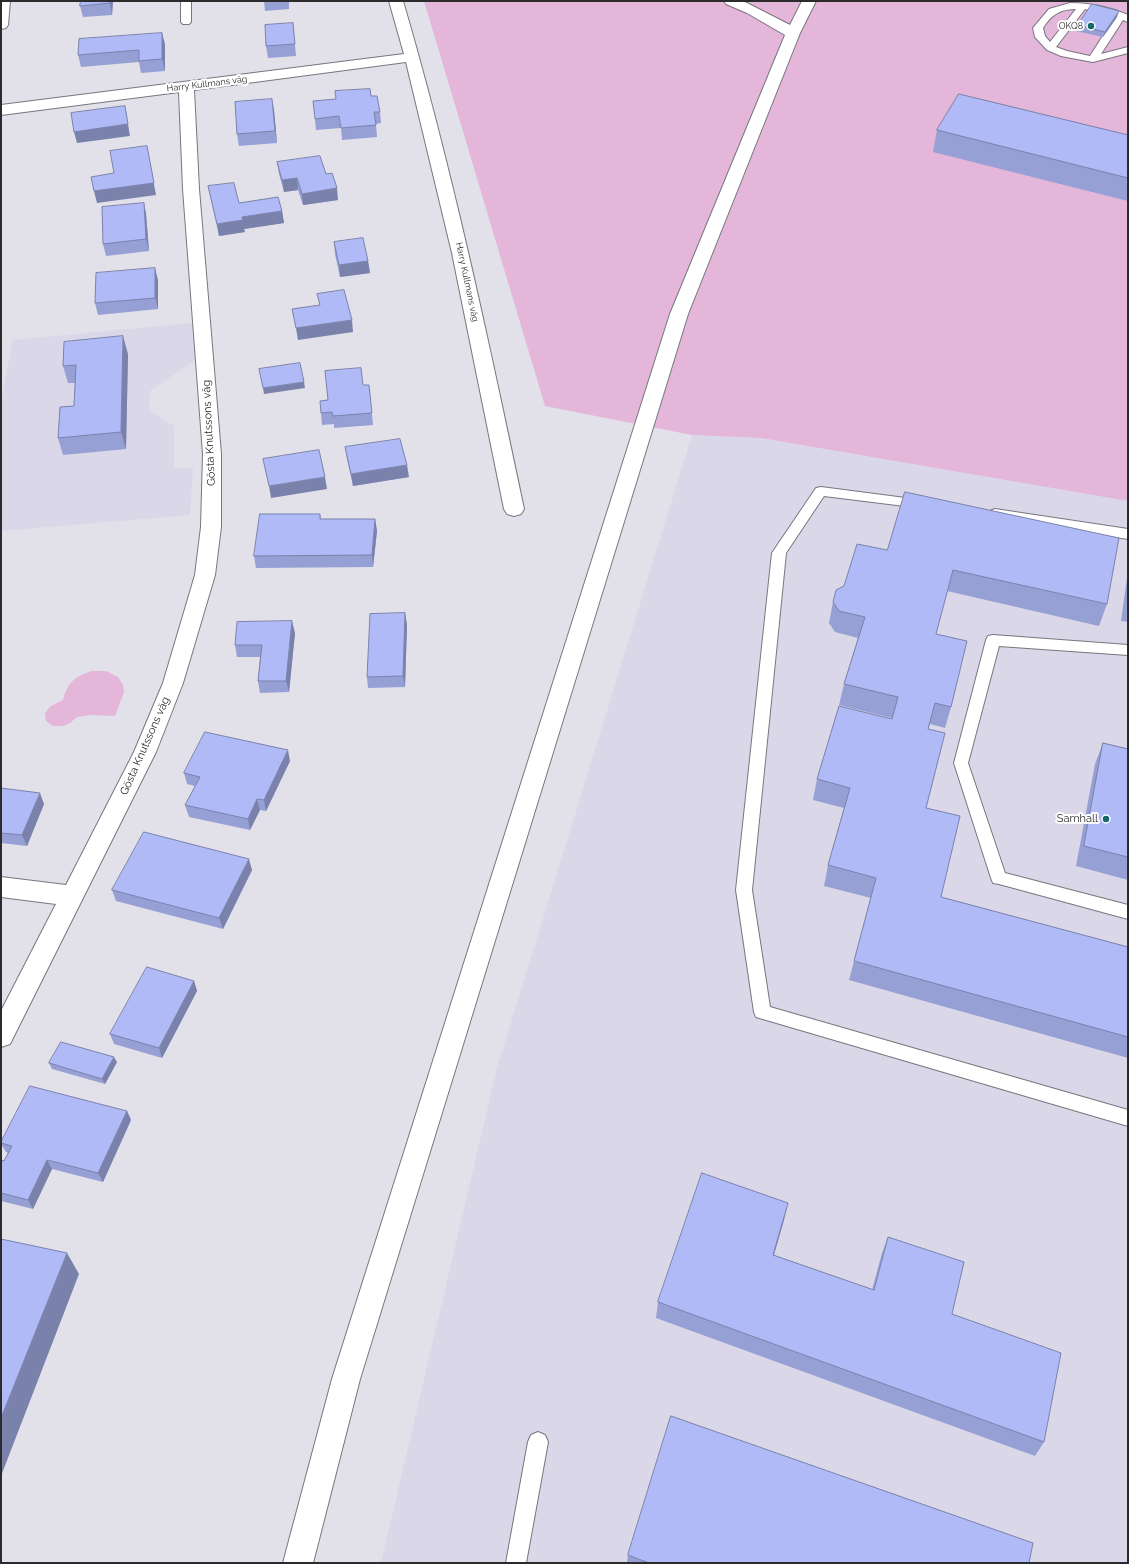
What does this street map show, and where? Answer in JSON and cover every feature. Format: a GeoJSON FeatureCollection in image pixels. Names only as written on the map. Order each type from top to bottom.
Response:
{"type":"FeatureCollection","features":[{"type":"Feature","properties":{"kind":"street"},"geometry":{"type":"LineString","coordinates":[[1,25],[3,1]]}},
{"type":"Feature","properties":{"kind":"street","name":"Harry Kullmans väg"},"geometry":{"type":"LineString","coordinates":[[396,1],[413,57],[465,269],[514,508]]}},
{"type":"Feature","properties":{"kind":"street"},"geometry":{"type":"LineString","coordinates":[[731,1],[752,10],[793,33]]}},
{"type":"Feature","properties":{"kind":"street"},"geometry":{"type":"LineString","coordinates":[[298,1563],[348,1371],[678,314],[793,33],[809,1]]}},
{"type":"Feature","properties":{"kind":"street","name":"Harry Kullmans väg"},"geometry":{"type":"LineString","coordinates":[[1,110],[413,57]]}},
{"type":"Feature","properties":{"kind":"street","name":"Gösta Knutssons väg"},"geometry":{"type":"LineString","coordinates":[[1,1036],[145,752],[173,683],[205,575],[211,527],[212,454],[191,189],[186,87]]}},
{"type":"Feature","properties":{"kind":"street"},"geometry":{"type":"LineString","coordinates":[[1,887],[73,896]]}},
{"type":"Feature","properties":{"kind":"lane"},"geometry":{"type":"LineString","coordinates":[[186,1],[186,22]]}},
{"type":"Feature","properties":{"kind":"lane"},"geometry":{"type":"LineString","coordinates":[[1092,59],[1124,18],[1103,10],[1070,5],[1052,11],[1043,19],[1038,28],[1040,37],[1050,48],[1066,54],[1092,59],[1128,50]]}},
{"type":"Feature","properties":{"kind":"lane"},"geometry":{"type":"LineString","coordinates":[[1050,48],[1083,6]]}},
{"type":"Feature","properties":{"kind":"lane"},"geometry":{"type":"LineString","coordinates":[[936,506],[821,491],[778,553],[744,890],[762,1012],[1128,1118]]}},
{"type":"Feature","properties":{"kind":"lane"},"geometry":{"type":"LineString","coordinates":[[982,512],[1128,534]]}},
{"type":"Feature","properties":{"kind":"lane"},"geometry":{"type":"LineString","coordinates":[[1128,650],[993,640],[960,763],[999,878],[1128,912]]}},
{"type":"Feature","properties":{"kind":"lane"},"geometry":{"type":"LineString","coordinates":[[516,1563],[538,1442]]}},
{"type":"Feature","properties":{"kind":"shaded area"},"geometry":{"type":"Polygon","coordinates":[[[424,1],[1128,1],[1128,501],[761,438],[692,435],[545,406],[424,1]]]}},
{"type":"Feature","properties":{"kind":"shaded area"},"geometry":{"type":"Polygon","coordinates":[[[192,323],[195,360],[150,391],[149,410],[174,426],[174,469],[193,467],[190,515],[1,531],[1,402],[13,340],[192,323]]]}},
{"type":"Feature","properties":{"kind":"shaded area"},"geometry":{"type":"Polygon","coordinates":[[[692,435],[761,438],[1128,501],[1128,1563],[381,1563],[497,1068],[692,435]]]}},
{"type":"Feature","properties":{"kind":"shaded area"},"geometry":{"type":"Polygon","coordinates":[[[92,671],[106,671],[118,677],[123,685],[124,692],[115,716],[90,715],[77,717],[70,723],[63,726],[53,726],[46,721],[45,713],[51,706],[63,700],[70,684],[76,678],[92,671]]]}},
{"type":"Feature","properties":{"kind":"building"},"geometry":{"type":"Polygon","coordinates":[[[81,1],[110,1],[110,3],[80,6],[81,1]]]}},
{"type":"Feature","properties":{"kind":"building"},"geometry":{"type":"Polygon","coordinates":[[[1092,4],[1119,11],[1105,32],[1078,25],[1092,4]]]}},
{"type":"Feature","properties":{"kind":"building"},"geometry":{"type":"Polygon","coordinates":[[[293,23],[295,44],[266,46],[265,25],[293,23]]]}},
{"type":"Feature","properties":{"kind":"building"},"geometry":{"type":"Polygon","coordinates":[[[162,33],[162,59],[139,61],[139,50],[78,55],[79,39],[162,33]]]}},
{"type":"Feature","properties":{"kind":"building"},"geometry":{"type":"Polygon","coordinates":[[[370,89],[371,96],[377,96],[380,112],[374,112],[376,125],[341,128],[339,116],[315,119],[313,101],[336,99],[335,91],[370,89]]]}},
{"type":"Feature","properties":{"kind":"building"},"geometry":{"type":"Polygon","coordinates":[[[959,94],[1128,135],[1128,178],[937,130],[959,94]]]}},
{"type":"Feature","properties":{"kind":"building"},"geometry":{"type":"Polygon","coordinates":[[[272,99],[275,131],[237,134],[235,102],[272,99]]]}},
{"type":"Feature","properties":{"kind":"building"},"geometry":{"type":"Polygon","coordinates":[[[125,106],[128,124],[74,132],[71,113],[125,106]]]}},
{"type":"Feature","properties":{"kind":"building"},"geometry":{"type":"Polygon","coordinates":[[[147,146],[154,183],[94,191],[91,177],[114,173],[110,151],[147,146]]]}},
{"type":"Feature","properties":{"kind":"building"},"geometry":{"type":"Polygon","coordinates":[[[320,156],[326,174],[332,173],[337,188],[302,194],[297,178],[282,180],[277,162],[320,156]]]}},
{"type":"Feature","properties":{"kind":"building"},"geometry":{"type":"Polygon","coordinates":[[[234,183],[239,203],[278,197],[282,211],[242,217],[243,220],[217,224],[208,186],[234,183]]]}},
{"type":"Feature","properties":{"kind":"building"},"geometry":{"type":"Polygon","coordinates":[[[144,203],[146,239],[103,244],[102,207],[144,203]]]}},
{"type":"Feature","properties":{"kind":"building"},"geometry":{"type":"Polygon","coordinates":[[[363,238],[368,261],[339,265],[334,242],[363,238]]]}},
{"type":"Feature","properties":{"kind":"building"},"geometry":{"type":"Polygon","coordinates":[[[155,268],[155,298],[95,303],[96,273],[155,268]]]}},
{"type":"Feature","properties":{"kind":"building"},"geometry":{"type":"Polygon","coordinates":[[[344,290],[352,320],[296,328],[292,309],[320,305],[317,294],[344,290]]]}},
{"type":"Feature","properties":{"kind":"building"},"geometry":{"type":"Polygon","coordinates":[[[123,336],[121,432],[58,438],[60,407],[74,406],[76,365],[63,366],[64,342],[123,336]]]}},
{"type":"Feature","properties":{"kind":"building"},"geometry":{"type":"Polygon","coordinates":[[[300,363],[304,382],[263,388],[259,369],[300,363]]]}},
{"type":"Feature","properties":{"kind":"building"},"geometry":{"type":"Polygon","coordinates":[[[361,368],[363,385],[369,385],[372,413],[333,416],[332,412],[321,413],[320,401],[328,400],[325,371],[361,368]]]}},
{"type":"Feature","properties":{"kind":"building"},"geometry":{"type":"Polygon","coordinates":[[[400,439],[407,465],[351,474],[345,447],[400,439]]]}},
{"type":"Feature","properties":{"kind":"building"},"geometry":{"type":"Polygon","coordinates":[[[319,450],[325,477],[269,486],[263,459],[319,450]]]}},
{"type":"Feature","properties":{"kind":"building"},"geometry":{"type":"Polygon","coordinates":[[[905,492],[1119,538],[1107,604],[953,570],[936,634],[967,641],[951,707],[935,703],[928,729],[945,733],[926,808],[960,816],[941,897],[1128,947],[1128,1037],[854,961],[876,878],[828,865],[850,788],[817,779],[839,706],[892,719],[898,697],[844,684],[865,617],[839,611],[833,602],[836,590],[844,586],[857,544],[887,550],[905,492]]]}},
{"type":"Feature","properties":{"kind":"building"},"geometry":{"type":"Polygon","coordinates":[[[260,514],[320,514],[320,519],[375,519],[372,555],[254,556],[260,514]]]}},
{"type":"Feature","properties":{"kind":"building"},"geometry":{"type":"Polygon","coordinates":[[[405,613],[403,676],[367,677],[370,614],[405,613]]]}},
{"type":"Feature","properties":{"kind":"building"},"geometry":{"type":"Polygon","coordinates":[[[292,621],[286,681],[258,681],[262,645],[235,645],[237,622],[292,621]]]}},
{"type":"Feature","properties":{"kind":"building"},"geometry":{"type":"Polygon","coordinates":[[[205,732],[288,750],[264,800],[257,799],[248,819],[185,805],[200,777],[184,773],[205,732]]]}},
{"type":"Feature","properties":{"kind":"building","name":"Samhall"},"geometry":{"type":"Polygon","coordinates":[[[1103,743],[1128,749],[1128,857],[1084,846],[1103,743]]]}},
{"type":"Feature","properties":{"kind":"building"},"geometry":{"type":"Polygon","coordinates":[[[1,788],[40,793],[22,835],[1,833],[1,788]]]}},
{"type":"Feature","properties":{"kind":"building"},"geometry":{"type":"Polygon","coordinates":[[[144,832],[249,859],[219,918],[112,890],[144,832]]]}},
{"type":"Feature","properties":{"kind":"building"},"geometry":{"type":"Polygon","coordinates":[[[147,967],[194,981],[159,1048],[110,1034],[147,967]]]}},
{"type":"Feature","properties":{"kind":"building"},"geometry":{"type":"Polygon","coordinates":[[[61,1042],[114,1057],[102,1079],[49,1063],[61,1042]]]}},
{"type":"Feature","properties":{"kind":"building"},"geometry":{"type":"Polygon","coordinates":[[[30,1086],[127,1111],[98,1173],[47,1160],[28,1200],[1,1193],[1,1160],[4,1161],[12,1146],[1,1142],[30,1086]]]}},
{"type":"Feature","properties":{"kind":"building"},"geometry":{"type":"Polygon","coordinates":[[[702,1173],[788,1203],[773,1255],[874,1290],[888,1237],[964,1262],[952,1314],[1061,1353],[1044,1442],[658,1302],[702,1173]]]}},
{"type":"Feature","properties":{"kind":"building"},"geometry":{"type":"Polygon","coordinates":[[[1,1239],[67,1253],[1,1418],[1,1239]]]}},
{"type":"Feature","properties":{"kind":"building"},"geometry":{"type":"Polygon","coordinates":[[[671,1416],[1033,1543],[1029,1563],[649,1563],[628,1555],[671,1416]]]}},
{"type":"Feature","properties":{"kind":"place","name":"OKQ8"},"geometry":{"type":"Point","coordinates":[1091,26]}},
{"type":"Feature","properties":{"kind":"place","name":"Samhall"},"geometry":{"type":"Point","coordinates":[1106,819]}}]}
